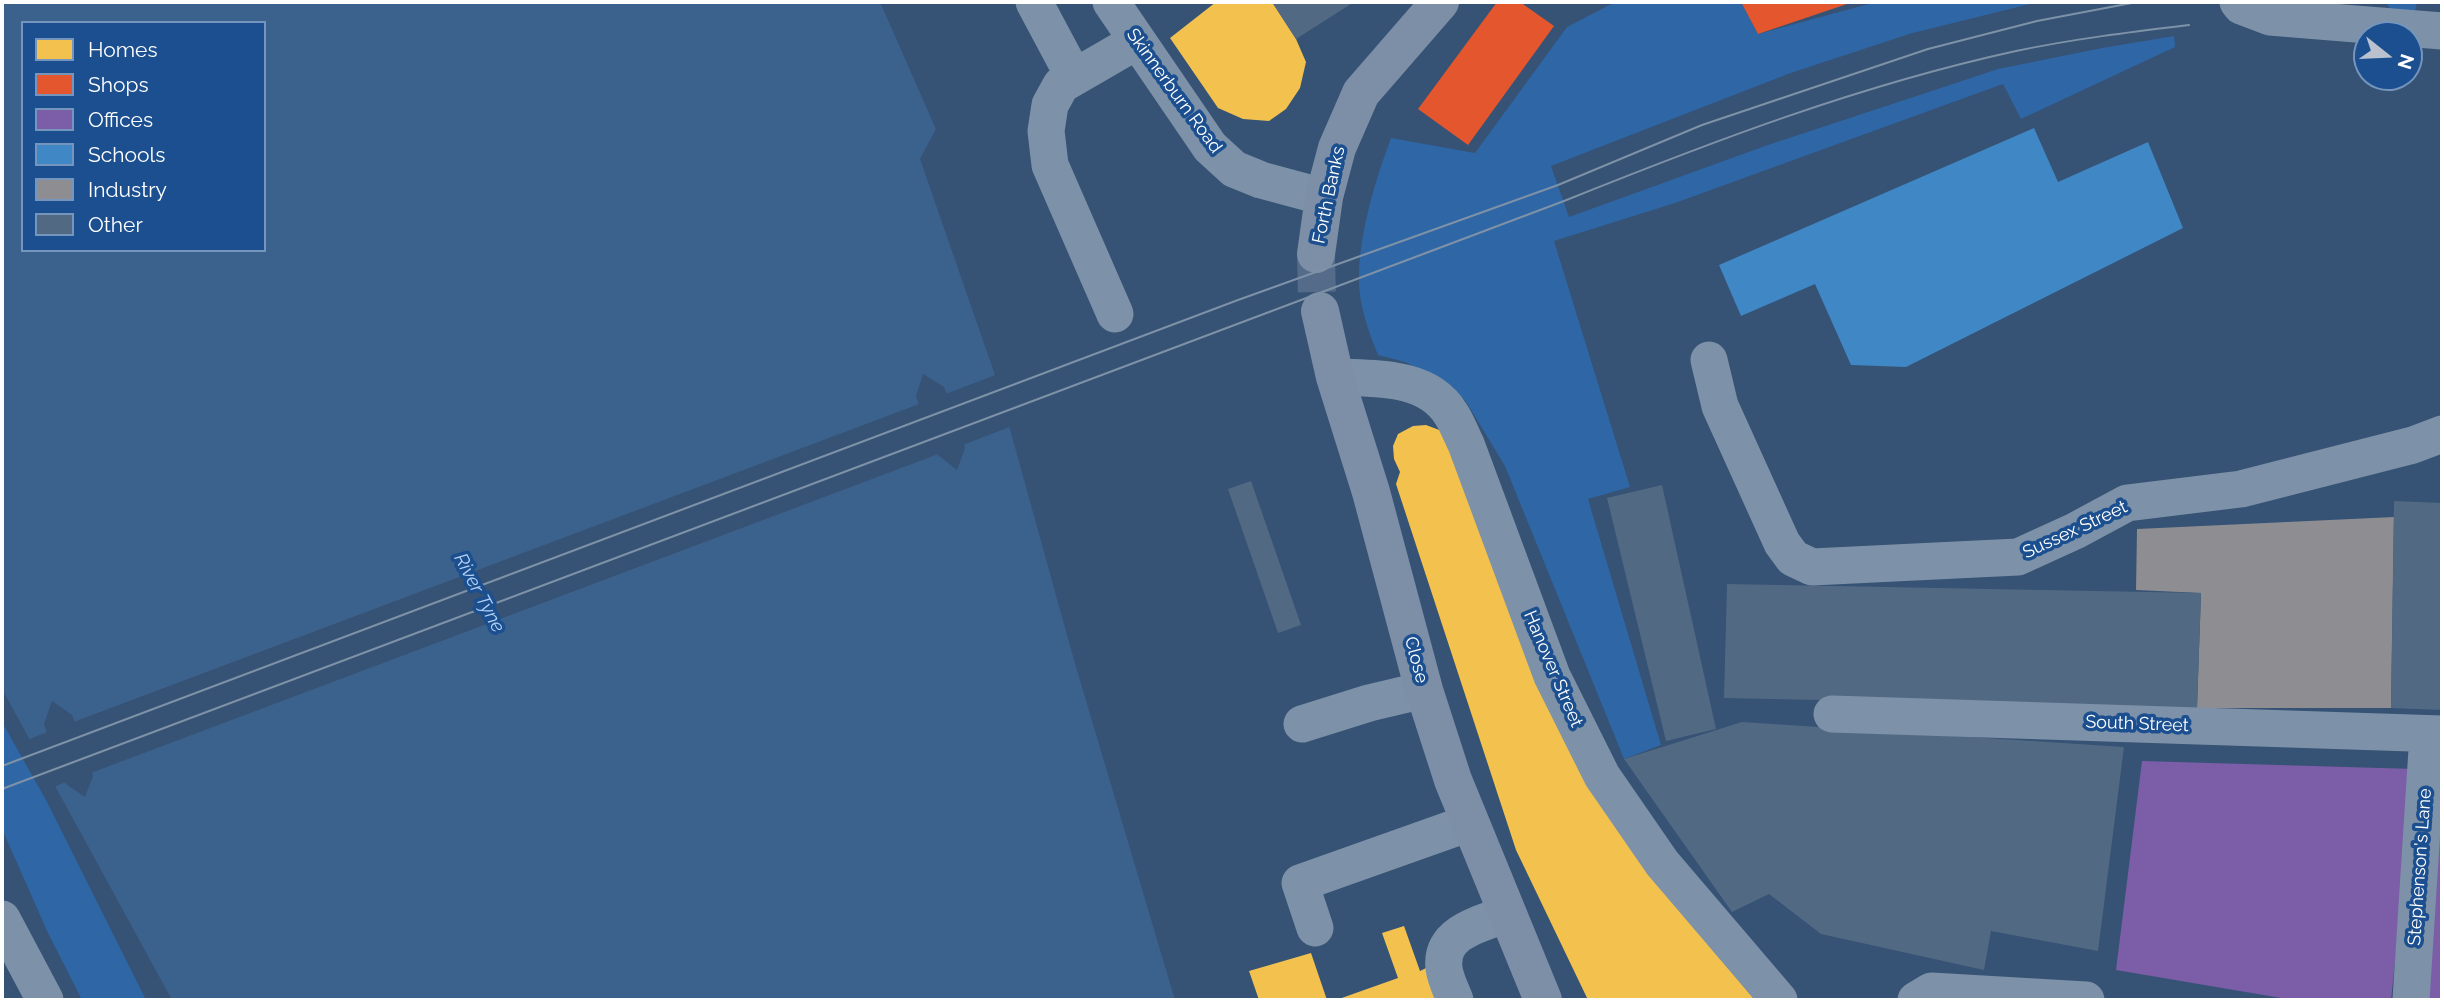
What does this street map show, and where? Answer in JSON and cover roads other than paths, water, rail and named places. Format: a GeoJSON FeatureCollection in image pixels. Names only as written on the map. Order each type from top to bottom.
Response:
{"type":"FeatureCollection","features":[{"type":"Feature","properties":{"kind":"main road","name":"Forth Banks"},"geometry":{"type":"LineString","coordinates":[[1316,254],[1324,197],[1337,148],[1361,93],[1440,2]]}},
{"type":"Feature","properties":{"kind":"main road","name":"Close"},"geometry":{"type":"LineString","coordinates":[[1320,311],[1335,377],[1371,492],[1424,690],[1469,823],[1543,1000]]}},
{"type":"Feature","properties":{"kind":"street"},"geometry":{"type":"LineString","coordinates":[[1034,2],[1074,77]]}},
{"type":"Feature","properties":{"kind":"street","name":"Skinnerburn Road"},"geometry":{"type":"LineString","coordinates":[[1111,2],[1210,147],[1234,169],[1261,180],[1324,197]]}},
{"type":"Feature","properties":{"kind":"street"},"geometry":{"type":"LineString","coordinates":[[2238,2],[2241,6],[2270,17],[2442,30]]}},
{"type":"Feature","properties":{"kind":"street"},"geometry":{"type":"LineString","coordinates":[[1115,314],[1050,165],[1046,131],[1050,105],[1061,85],[1137,41]]}},
{"type":"Feature","properties":{"kind":"street","name":"Sussex Street"},"geometry":{"type":"LineString","coordinates":[[1709,360],[1720,406],[1782,543],[1793,558],[1812,567],[2018,557],[2076,531],[2127,503],[2241,489],[2413,445],[2442,434]]}},
{"type":"Feature","properties":{"kind":"street","name":"Hanover Street"},"geometry":{"type":"LineString","coordinates":[[1335,377],[1405,381],[1435,395],[1451,412],[1466,444],[1552,676],[1602,776],[1662,863],[1779,1000]]}},
{"type":"Feature","properties":{"kind":"street"},"geometry":{"type":"LineString","coordinates":[[1302,724],[1369,703],[1424,690]]}},
{"type":"Feature","properties":{"kind":"street","name":"South Street"},"geometry":{"type":"LineString","coordinates":[[1832,714],[2435,734]]}},
{"type":"Feature","properties":{"kind":"street","name":"Stephenson's Lane"},"geometry":{"type":"LineString","coordinates":[[2411,1000],[2435,734]]}},
{"type":"Feature","properties":{"kind":"street"},"geometry":{"type":"LineString","coordinates":[[1315,928],[1300,883],[1469,823]]}},
{"type":"Feature","properties":{"kind":"street"},"geometry":{"type":"LineString","coordinates":[[1455,1000],[1444,968],[1446,950],[1463,930],[1507,914]]}},
{"type":"Feature","properties":{"kind":"street"},"geometry":{"type":"LineString","coordinates":[[2,919],[45,1000]]}},
{"type":"Feature","properties":{"kind":"street"},"geometry":{"type":"LineString","coordinates":[[1916,1000],[1931,991],[2080,1000]]}},
{"type":"Feature","properties":{"kind":"water","name":"River Tyne"},"geometry":{"type":"Polygon","coordinates":[[[2,2],[880,2],[936,129],[920,159],[995,375],[1074,660],[1175,1000],[172,1000],[2,689],[2,2]],[[923,374],[916,396],[938,455],[957,470],[965,448],[944,387],[923,374]],[[52,701],[44,724],[66,784],[85,797],[93,776],[72,715],[52,701]]]}},
{"type":"Feature","properties":{"kind":"tunnel"},"geometry":{"type":"LineString","coordinates":[[1316,254],[1320,311]]}},
{"type":"Feature","properties":{"kind":"tram line"},"geometry":{"type":"LineString","coordinates":[[2,766],[1238,300],[1558,185],[1702,125],[1928,49],[2037,21],[2137,2]]}},
{"type":"Feature","properties":{"kind":"tram line"},"geometry":{"type":"LineString","coordinates":[[2,789],[1787,117],[1900,80],[2016,51],[2080,39],[2189,25]]}}]}
